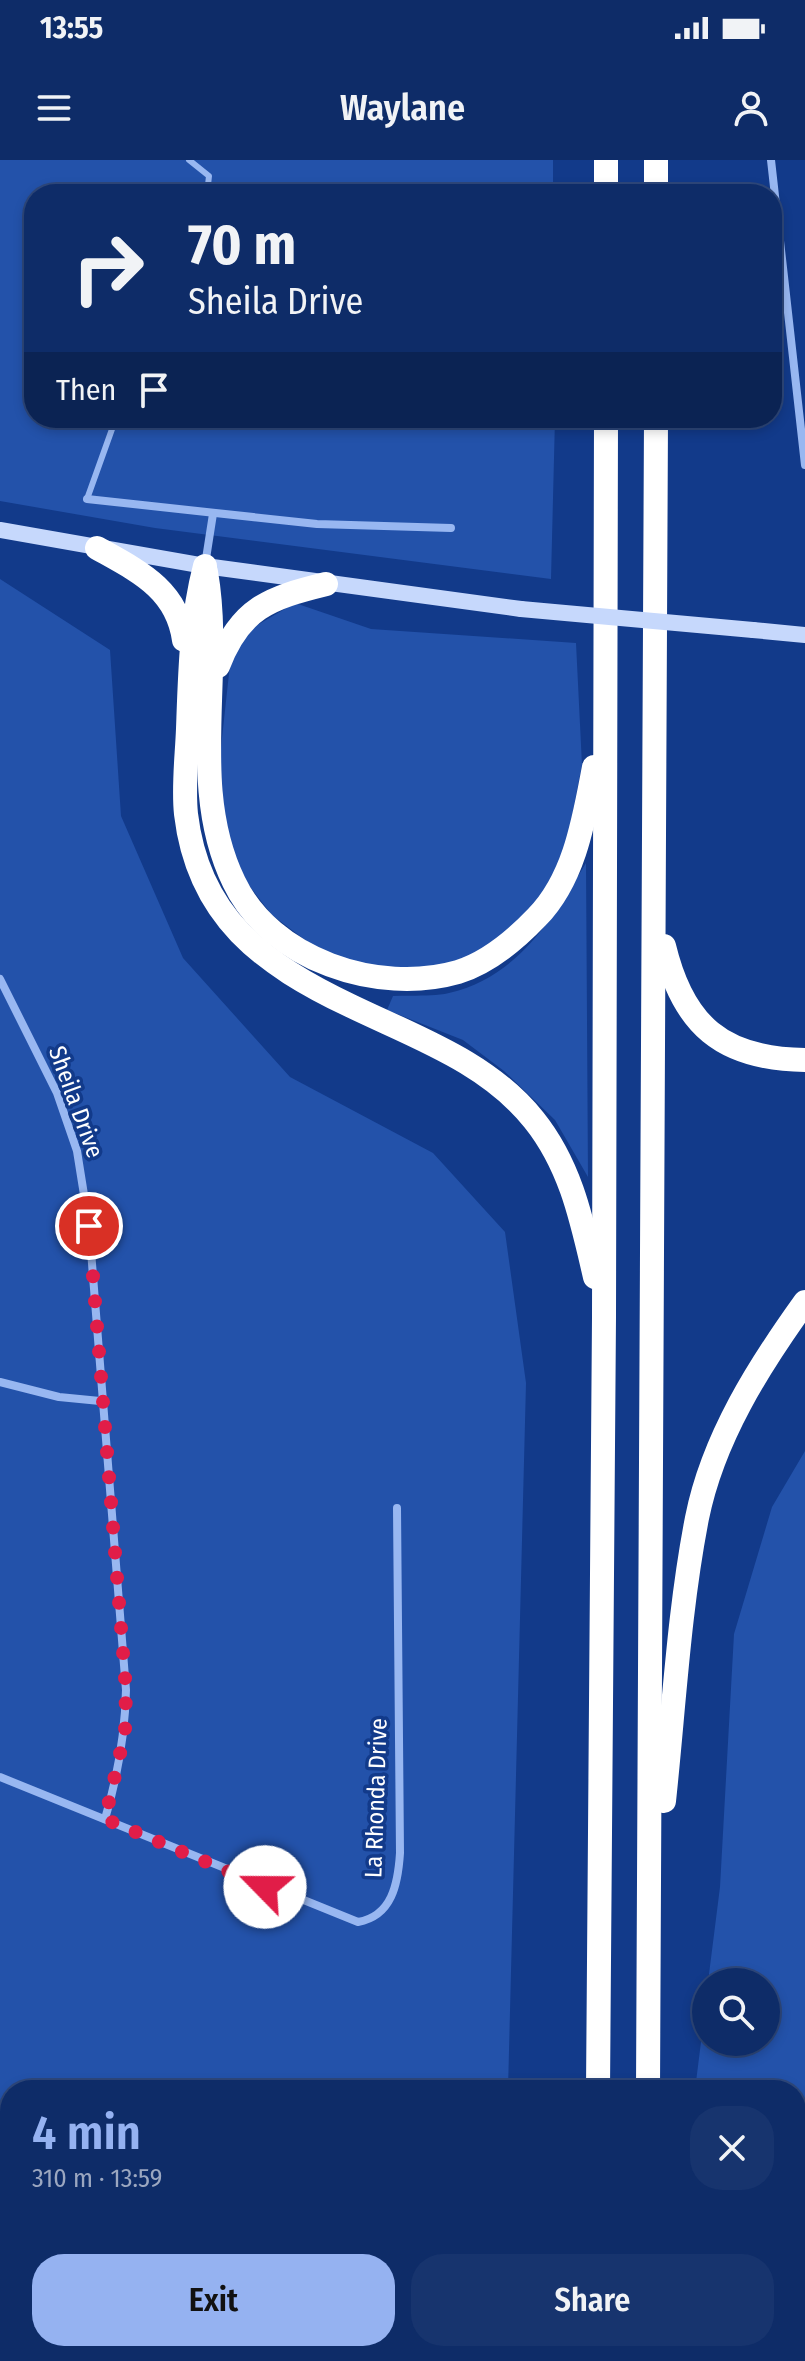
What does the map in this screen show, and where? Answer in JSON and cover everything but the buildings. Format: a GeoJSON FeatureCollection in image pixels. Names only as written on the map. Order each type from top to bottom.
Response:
{"type":"FeatureCollection","features":[{"type":"Feature","properties":{"kind":"highway"},"geometry":{"type":"LineString","coordinates":[[606,160],[606,184]]}},
{"type":"Feature","properties":{"kind":"highway"},"geometry":{"type":"LineString","coordinates":[[656,160],[656,184]]}},
{"type":"Feature","properties":{"kind":"highway"},"geometry":{"type":"LineString","coordinates":[[598,2080],[606,428]]}},
{"type":"Feature","properties":{"kind":"highway"},"geometry":{"type":"LineString","coordinates":[[648,2080],[656,428]]}},
{"type":"Feature","properties":{"kind":"highway"},"geometry":{"type":"LineString","coordinates":[[97,548],[149,577],[173,602],[182,624],[200,679],[186,812],[195,863],[217,906],[250,945],[294,977],[441,1048],[496,1082],[534,1120],[567,1170],[604,1317]]}},
{"type":"Feature","properties":{"kind":"highway"},"geometry":{"type":"LineString","coordinates":[[205,566],[193,610],[214,835],[234,885],[250,910],[285,941],[333,967],[413,980],[460,971],[499,951],[539,916],[562,879],[581,838],[606,710]]}},
{"type":"Feature","properties":{"kind":"highway"},"geometry":{"type":"LineString","coordinates":[[200,679],[229,636],[254,611],[284,594],[326,584]]}},
{"type":"Feature","properties":{"kind":"highway"},"geometry":{"type":"LineString","coordinates":[[655,907],[672,981],[690,1015],[717,1038],[749,1053],[782,1060],[805,1060]]}},
{"type":"Feature","properties":{"kind":"highway"},"geometry":{"type":"LineString","coordinates":[[649,1935],[698,1515],[726,1433],[763,1360],[805,1302]]}},
{"type":"Feature","properties":{"kind":"main road"},"geometry":{"type":"LineString","coordinates":[[0,530],[326,584],[521,609],[805,635]]}},
{"type":"Feature","properties":{"kind":"street"},"geometry":{"type":"LineString","coordinates":[[771,160],[774,184]]}},
{"type":"Feature","properties":{"kind":"street"},"geometry":{"type":"LineString","coordinates":[[782,259],[805,465]]}},
{"type":"Feature","properties":{"kind":"street"},"geometry":{"type":"LineString","coordinates":[[87,499],[355,526],[451,528]]}},
{"type":"Feature","properties":{"kind":"street"},"geometry":{"type":"LineString","coordinates":[[205,566],[213,514]]}},
{"type":"Feature","properties":{"kind":"street","name":"Sheila Drive"},"geometry":{"type":"LineString","coordinates":[[0,979],[57,1093],[77,1151],[89,1226],[100,1401],[126,1690],[125,1732],[105,1819]]}},
{"type":"Feature","properties":{"kind":"street"},"geometry":{"type":"LineString","coordinates":[[0,1382],[59,1397],[100,1401]]}},
{"type":"Feature","properties":{"kind":"street","name":"La Rhonda Drive"},"geometry":{"type":"LineString","coordinates":[[0,1777],[358,1922],[375,1919],[387,1907],[394,1889],[400,1853],[397,1508]]}},
{"type":"Feature","properties":{"kind":"lane"},"geometry":{"type":"LineString","coordinates":[[189,160],[209,176],[208,184]]}},
{"type":"Feature","properties":{"kind":"lane"},"geometry":{"type":"LineString","coordinates":[[87,499],[112,428]]}},
{"type":"Feature","properties":{"kind":"shaded area"},"geometry":{"type":"Polygon","coordinates":[[[0,160],[553,160],[553,184],[24,184],[24,428],[555,428],[551,579],[155,528],[0,501],[0,160]]]}},
{"type":"Feature","properties":{"kind":"shaded area"},"geometry":{"type":"Polygon","coordinates":[[[0,579],[110,650],[121,816],[183,958],[290,1077],[433,1153],[505,1232],[526,1383],[508,2080],[0,2080],[0,579]]]}},
{"type":"Feature","properties":{"kind":"shaded area"},"geometry":{"type":"Polygon","coordinates":[[[295,603],[371,629],[576,643],[582,765],[565,852],[532,911],[476,954],[433,968],[376,969],[317,949],[272,915],[233,865],[218,775],[231,655],[249,630],[295,603]]]}},
{"type":"Feature","properties":{"kind":"shaded area"},"geometry":{"type":"Polygon","coordinates":[[[586,863],[588,1177],[555,1120],[504,1071],[463,1040],[387,1010],[393,996],[449,993],[495,974],[514,960],[546,925],[586,863]]]}},
{"type":"Feature","properties":{"kind":"shaded area"},"geometry":{"type":"Polygon","coordinates":[[[805,1451],[805,2080],[696,2080],[699,2056],[780,2056],[780,1968],[710,1968],[720,1887],[734,1634],[772,1507],[805,1451]]]}},
{"type":"Feature","properties":{"kind":"route"},"geometry":{"type":"LineString","coordinates":[[89,1226],[100,1401],[126,1690],[125,1732],[118,1775],[105,1819],[265,1887]]}}]}
